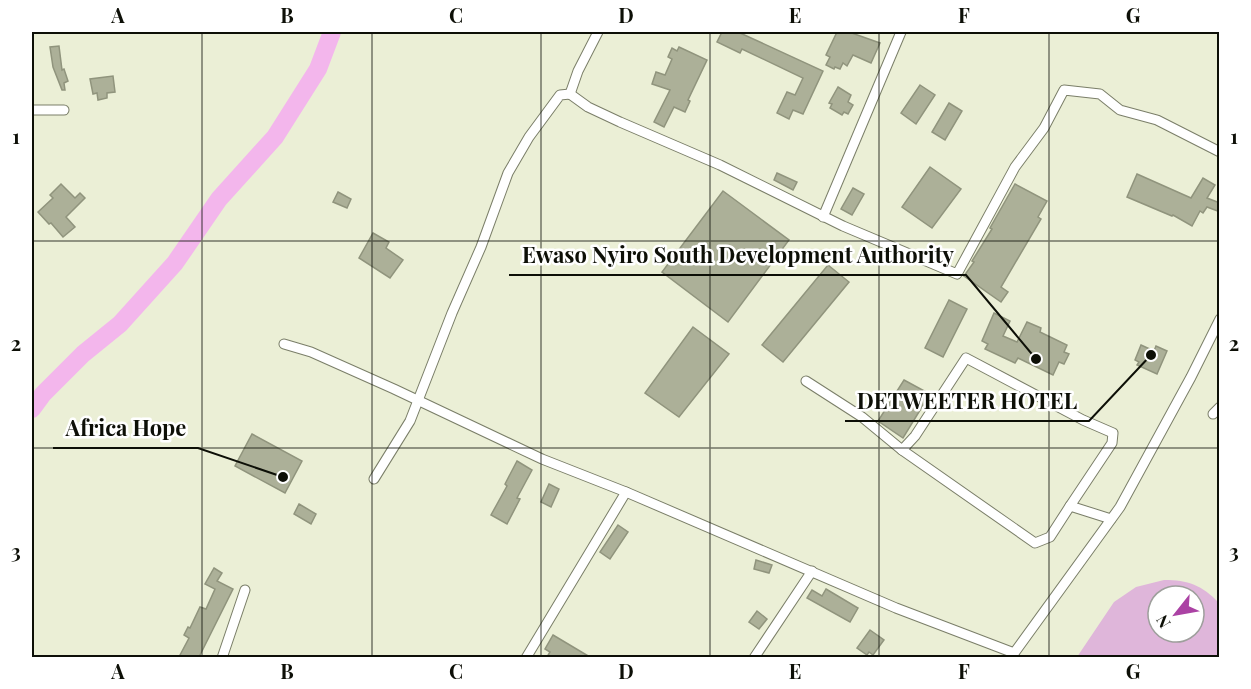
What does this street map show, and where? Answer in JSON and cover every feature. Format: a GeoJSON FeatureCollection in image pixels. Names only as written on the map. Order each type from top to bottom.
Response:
{"type":"FeatureCollection","features":[{"type":"Feature","properties":{"kind":"street"},"geometry":{"type":"LineString","coordinates":[[570,94],[578,71],[598,32]]}},
{"type":"Feature","properties":{"kind":"street"},"geometry":{"type":"LineString","coordinates":[[823,217],[901,32]]}},
{"type":"Feature","properties":{"kind":"street"},"geometry":{"type":"LineString","coordinates":[[374,479],[410,421],[452,313],[481,247],[508,173],[529,137],[560,95],[570,94],[588,107],[720,165],[823,217],[957,274],[1015,167],[1044,128],[1064,90],[1100,94],[1120,110],[1157,120],[1220,152]]}},
{"type":"Feature","properties":{"kind":"street"},"geometry":{"type":"LineString","coordinates":[[32,110],[64,110]]}},
{"type":"Feature","properties":{"kind":"street"},"geometry":{"type":"LineString","coordinates":[[284,344],[311,352],[542,459],[626,492],[896,608],[1013,655],[1111,519],[1191,377],[1220,319]]}},
{"type":"Feature","properties":{"kind":"street"},"geometry":{"type":"LineString","coordinates":[[806,381],[862,417],[902,450],[1035,543],[1050,537],[1112,443],[1113,433],[1083,420],[966,358],[915,436],[902,450]]}},
{"type":"Feature","properties":{"kind":"street"},"geometry":{"type":"LineString","coordinates":[[526,657],[626,492]]}},
{"type":"Feature","properties":{"kind":"street"},"geometry":{"type":"LineString","coordinates":[[1070,506],[1111,519]]}},
{"type":"Feature","properties":{"kind":"street"},"geometry":{"type":"LineString","coordinates":[[754,657],[812,571]]}},
{"type":"Feature","properties":{"kind":"street"},"geometry":{"type":"LineString","coordinates":[[222,657],[245,590]]}},
{"type":"Feature","properties":{"kind":"shaded area"},"geometry":{"type":"Polygon","coordinates":[[[1164,580],[1190,584],[1148,584],[1164,580]]]}},
{"type":"Feature","properties":{"kind":"shaded area"},"geometry":{"type":"Polygon","coordinates":[[[1146,584],[1146,644],[1206,644],[1206,592],[1219,603],[1219,657],[1077,657],[1114,602],[1136,587],[1146,584]]]}},
{"type":"Feature","properties":{"kind":"building"},"geometry":{"type":"Polygon","coordinates":[[[722,32],[738,32],[823,71],[803,114],[793,110],[789,119],[777,113],[787,92],[795,95],[803,78],[742,49],[740,53],[717,42],[722,32]]]}},
{"type":"Feature","properties":{"kind":"building"},"geometry":{"type":"Polygon","coordinates":[[[837,32],[849,32],[880,43],[871,63],[853,55],[847,66],[843,63],[840,69],[826,65],[830,57],[826,55],[837,32]]]}},
{"type":"Feature","properties":{"kind":"building"},"geometry":{"type":"Polygon","coordinates":[[[59,46],[62,70],[64,69],[68,81],[64,83],[65,90],[62,90],[53,67],[50,47],[59,46]]]}},
{"type":"Feature","properties":{"kind":"building"},"geometry":{"type":"Polygon","coordinates":[[[679,47],[707,60],[688,100],[690,101],[685,112],[674,107],[664,127],[654,122],[670,90],[652,84],[656,72],[665,75],[672,59],[668,57],[672,48],[677,51],[679,47]]]}},
{"type":"Feature","properties":{"kind":"building"},"geometry":{"type":"Polygon","coordinates":[[[113,76],[115,92],[107,93],[107,98],[98,100],[97,93],[93,94],[90,79],[113,76]]]}},
{"type":"Feature","properties":{"kind":"building"},"geometry":{"type":"Polygon","coordinates":[[[920,85],[935,95],[916,124],[901,113],[920,85]]]}},
{"type":"Feature","properties":{"kind":"building"},"geometry":{"type":"Polygon","coordinates":[[[838,87],[851,95],[848,102],[853,105],[848,114],[844,112],[842,115],[830,108],[832,104],[829,103],[838,87]]]}},
{"type":"Feature","properties":{"kind":"building"},"geometry":{"type":"Polygon","coordinates":[[[949,103],[962,111],[945,140],[932,132],[949,103]]]}},
{"type":"Feature","properties":{"kind":"building"},"geometry":{"type":"Polygon","coordinates":[[[930,167],[961,189],[932,228],[902,207],[930,167]]]}},
{"type":"Feature","properties":{"kind":"building"},"geometry":{"type":"Polygon","coordinates":[[[777,173],[797,182],[793,190],[774,180],[777,173]]]}},
{"type":"Feature","properties":{"kind":"building"},"geometry":{"type":"Polygon","coordinates":[[[1137,174],[1191,198],[1203,178],[1215,185],[1207,198],[1220,203],[1220,212],[1207,207],[1203,213],[1200,211],[1192,226],[1173,215],[1127,197],[1137,174]]]}},
{"type":"Feature","properties":{"kind":"building"},"geometry":{"type":"Polygon","coordinates":[[[61,184],[75,198],[80,193],[85,198],[66,217],[75,227],[63,237],[38,212],[53,198],[50,195],[61,184]]]}},
{"type":"Feature","properties":{"kind":"building"},"geometry":{"type":"Polygon","coordinates":[[[1015,184],[1047,201],[1038,217],[1041,219],[1001,287],[1008,292],[1001,302],[964,276],[974,262],[972,261],[992,229],[990,228],[1015,184]]]}},
{"type":"Feature","properties":{"kind":"building"},"geometry":{"type":"Polygon","coordinates":[[[853,188],[864,194],[852,215],[841,209],[853,188]]]}},
{"type":"Feature","properties":{"kind":"building"},"geometry":{"type":"Polygon","coordinates":[[[723,191],[789,240],[728,322],[662,272],[723,191]]]}},
{"type":"Feature","properties":{"kind":"building"},"geometry":{"type":"Polygon","coordinates":[[[338,192],[351,199],[347,208],[333,202],[338,192]]]}},
{"type":"Feature","properties":{"kind":"building"},"geometry":{"type":"Polygon","coordinates":[[[373,233],[389,242],[386,248],[403,260],[390,278],[359,258],[373,233]]]}},
{"type":"Feature","properties":{"kind":"building"},"geometry":{"type":"Polygon","coordinates":[[[828,265],[849,282],[783,362],[762,345],[828,265]]]}},
{"type":"Feature","properties":{"kind":"building"},"geometry":{"type":"Polygon","coordinates":[[[949,300],[967,309],[943,357],[925,348],[949,300]]]}},
{"type":"Feature","properties":{"kind":"building"},"geometry":{"type":"Polygon","coordinates":[[[994,313],[1010,321],[1003,336],[1017,342],[1027,322],[1041,328],[1040,332],[1067,345],[1064,352],[1069,354],[1064,364],[1059,362],[1053,375],[1018,358],[1015,363],[985,349],[988,344],[982,341],[994,313]]]}},
{"type":"Feature","properties":{"kind":"building"},"geometry":{"type":"Polygon","coordinates":[[[693,327],[729,354],[679,417],[645,393],[693,327]]]}},
{"type":"Feature","properties":{"kind":"building"},"geometry":{"type":"Polygon","coordinates":[[[1141,345],[1154,351],[1156,346],[1167,351],[1157,374],[1137,365],[1139,362],[1135,360],[1141,345]]]}},
{"type":"Feature","properties":{"kind":"building"},"geometry":{"type":"Polygon","coordinates":[[[904,380],[930,394],[903,438],[878,421],[904,380]]]}},
{"type":"Feature","properties":{"kind":"building"},"geometry":{"type":"Polygon","coordinates":[[[252,434],[302,461],[285,493],[235,466],[252,434]]]}},
{"type":"Feature","properties":{"kind":"building"},"geometry":{"type":"Polygon","coordinates":[[[517,461],[532,470],[517,498],[520,499],[507,524],[491,515],[507,486],[505,484],[517,461]]]}},
{"type":"Feature","properties":{"kind":"building"},"geometry":{"type":"Polygon","coordinates":[[[549,484],[559,489],[551,507],[541,502],[549,484]]]}},
{"type":"Feature","properties":{"kind":"building"},"geometry":{"type":"Polygon","coordinates":[[[299,504],[316,514],[311,524],[294,514],[299,504]]]}},
{"type":"Feature","properties":{"kind":"building"},"geometry":{"type":"Polygon","coordinates":[[[618,525],[628,532],[610,559],[600,552],[618,525]]]}},
{"type":"Feature","properties":{"kind":"building"},"geometry":{"type":"Polygon","coordinates":[[[756,560],[772,565],[769,573],[754,569],[756,560]]]}},
{"type":"Feature","properties":{"kind":"building"},"geometry":{"type":"Polygon","coordinates":[[[214,568],[222,573],[217,581],[233,589],[199,657],[179,657],[189,638],[184,635],[188,627],[190,628],[200,607],[206,609],[215,589],[205,584],[214,568]]]}},
{"type":"Feature","properties":{"kind":"building"},"geometry":{"type":"Polygon","coordinates":[[[826,589],[858,608],[850,622],[807,598],[812,590],[822,596],[826,589]]]}},
{"type":"Feature","properties":{"kind":"building"},"geometry":{"type":"Polygon","coordinates":[[[757,611],[767,619],[759,629],[749,622],[757,611]]]}},
{"type":"Feature","properties":{"kind":"building"},"geometry":{"type":"Polygon","coordinates":[[[870,630],[884,640],[873,655],[869,652],[867,655],[857,648],[870,630]]]}},
{"type":"Feature","properties":{"kind":"building"},"geometry":{"type":"Polygon","coordinates":[[[553,635],[590,657],[547,657],[550,652],[545,649],[553,635]]]}},
{"type":"Feature","properties":{"kind":"waterway"},"geometry":{"type":"LineString","coordinates":[[32,409],[43,394],[83,354],[120,324],[175,263],[219,199],[275,137],[318,69],[332,32]]}},
{"type":"Feature","properties":{"kind":"place","name":"DETWEETER HOTEL"},"geometry":{"type":"Point","coordinates":[1151,355]}},
{"type":"Feature","properties":{"kind":"place","name":"Ewaso Nyiro South Development Authority"},"geometry":{"type":"Point","coordinates":[1036,359]}},
{"type":"Feature","properties":{"kind":"place","name":"Africa Hope"},"geometry":{"type":"Point","coordinates":[283,477]}}]}
